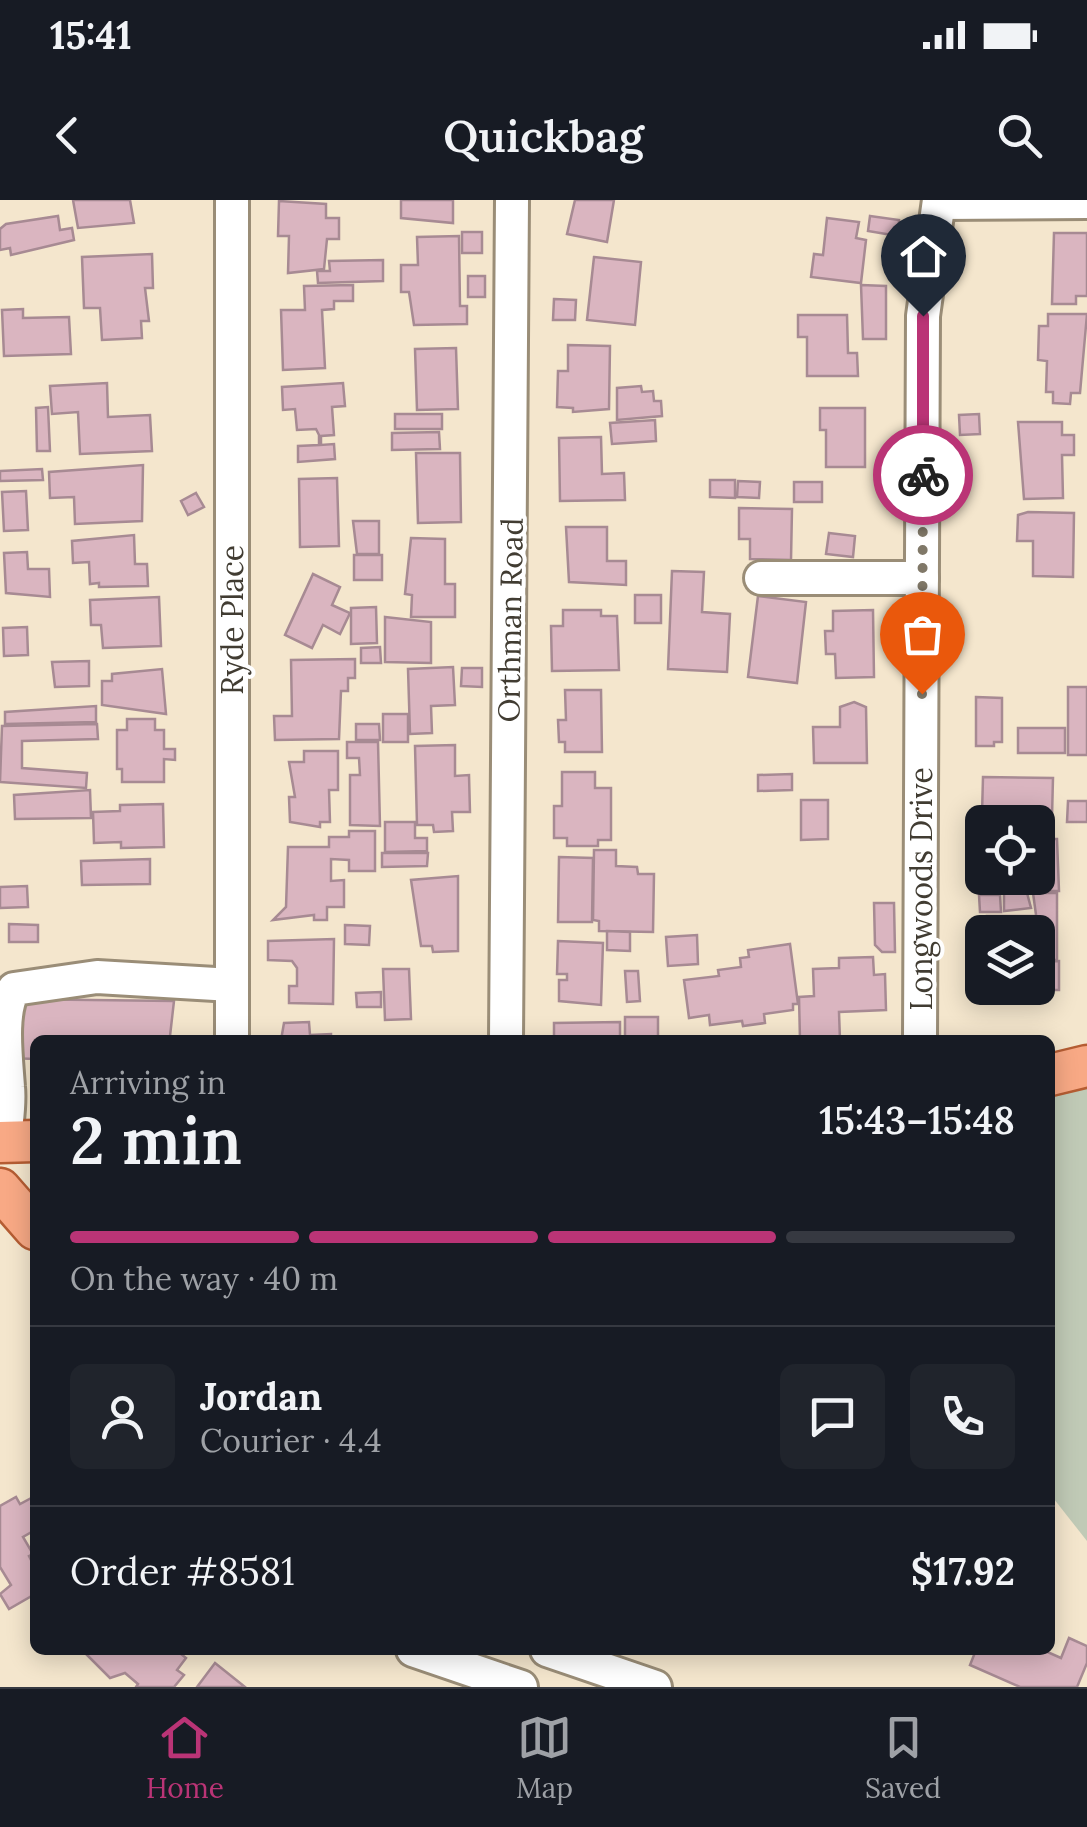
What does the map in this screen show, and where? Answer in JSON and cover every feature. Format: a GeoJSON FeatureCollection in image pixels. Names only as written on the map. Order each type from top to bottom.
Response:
{"type":"FeatureCollection","features":[{"type":"Feature","properties":{"kind":"main road"},"geometry":{"type":"LineString","coordinates":[[1055,1074],[1087,1066]]}},
{"type":"Feature","properties":{"kind":"main road"},"geometry":{"type":"LineString","coordinates":[[0,1189],[30,1223]]}},
{"type":"Feature","properties":{"kind":"street","name":"Ryde Place"},"geometry":{"type":"LineString","coordinates":[[232,200],[232,1035]]}},
{"type":"Feature","properties":{"kind":"street","name":"Orthman Road"},"geometry":{"type":"LineString","coordinates":[[506,1035],[512,200]]}},
{"type":"Feature","properties":{"kind":"street"},"geometry":{"type":"LineString","coordinates":[[939,201],[1087,202]]}},
{"type":"Feature","properties":{"kind":"street","name":"Longwoods Drive"},"geometry":{"type":"LineString","coordinates":[[920,1035],[923,316],[939,201]]}},
{"type":"Feature","properties":{"kind":"street"},"geometry":{"type":"LineString","coordinates":[[762,578],[922,578]]}},
{"type":"Feature","properties":{"kind":"street"},"geometry":{"type":"LineString","coordinates":[[13,1142],[22,1086],[2,1012],[5,997],[14,988],[97,977],[232,986]]}},
{"type":"Feature","properties":{"kind":"street"},"geometry":{"type":"LineString","coordinates":[[428,1655],[521,1687]]}},
{"type":"Feature","properties":{"kind":"street"},"geometry":{"type":"LineString","coordinates":[[562,1655],[655,1687]]}},
{"type":"Feature","properties":{"kind":"green space"},"geometry":{"type":"Polygon","coordinates":[[[1087,1085],[1087,1541],[1055,1500],[1055,1092],[1087,1085]]]}},
{"type":"Feature","properties":{"kind":"building"},"geometry":{"type":"Polygon","coordinates":[[[73,200],[130,200],[134,223],[78,228],[73,200]]]}},
{"type":"Feature","properties":{"kind":"building"},"geometry":{"type":"Polygon","coordinates":[[[401,200],[453,200],[453,223],[401,218],[401,200]]]}},
{"type":"Feature","properties":{"kind":"building"},"geometry":{"type":"Polygon","coordinates":[[[575,200],[614,200],[607,242],[567,234],[575,200]]]}},
{"type":"Feature","properties":{"kind":"building"},"geometry":{"type":"Polygon","coordinates":[[[279,201],[326,204],[326,218],[339,218],[339,239],[327,239],[324,269],[288,273],[289,236],[278,236],[279,201]]]}},
{"type":"Feature","properties":{"kind":"building"},"geometry":{"type":"Polygon","coordinates":[[[58,216],[60,230],[72,228],[74,240],[11,255],[10,248],[0,250],[0,229],[6,224],[58,216]]]}},
{"type":"Feature","properties":{"kind":"building"},"geometry":{"type":"Polygon","coordinates":[[[870,216],[899,220],[898,236],[868,231],[870,216]]]}},
{"type":"Feature","properties":{"kind":"building"},"geometry":{"type":"Polygon","coordinates":[[[827,218],[859,222],[856,238],[866,240],[861,283],[811,277],[814,254],[823,255],[827,218]]]}},
{"type":"Feature","properties":{"kind":"building"},"geometry":{"type":"Polygon","coordinates":[[[462,232],[482,232],[482,253],[462,253],[462,232]]]}},
{"type":"Feature","properties":{"kind":"building"},"geometry":{"type":"Polygon","coordinates":[[[1054,233],[1087,233],[1087,296],[1076,296],[1076,304],[1052,304],[1054,233]]]}},
{"type":"Feature","properties":{"kind":"building"},"geometry":{"type":"Polygon","coordinates":[[[459,236],[460,306],[467,306],[467,324],[414,325],[409,292],[401,292],[401,265],[418,265],[417,237],[459,236]]]}},
{"type":"Feature","properties":{"kind":"building"},"geometry":{"type":"Polygon","coordinates":[[[152,254],[153,288],[145,288],[149,321],[141,321],[142,338],[102,340],[100,308],[84,308],[82,257],[152,254]]]}},
{"type":"Feature","properties":{"kind":"building"},"geometry":{"type":"Polygon","coordinates":[[[594,257],[641,262],[635,325],[587,320],[594,257]]]}},
{"type":"Feature","properties":{"kind":"building"},"geometry":{"type":"Polygon","coordinates":[[[383,260],[383,281],[318,283],[317,271],[330,271],[329,261],[383,260]]]}},
{"type":"Feature","properties":{"kind":"building"},"geometry":{"type":"Polygon","coordinates":[[[468,276],[485,276],[485,297],[468,297],[468,276]]]}},
{"type":"Feature","properties":{"kind":"building"},"geometry":{"type":"Polygon","coordinates":[[[353,285],[353,301],[334,301],[334,309],[322,310],[325,368],[283,370],[281,310],[305,310],[304,286],[353,285]]]}},
{"type":"Feature","properties":{"kind":"building"},"geometry":{"type":"Polygon","coordinates":[[[861,285],[886,286],[886,339],[863,339],[861,285]]]}},
{"type":"Feature","properties":{"kind":"building"},"geometry":{"type":"Polygon","coordinates":[[[554,299],[576,300],[575,320],[553,320],[554,299]]]}},
{"type":"Feature","properties":{"kind":"building"},"geometry":{"type":"Polygon","coordinates":[[[23,309],[23,318],[69,317],[71,354],[4,356],[2,310],[23,309]]]}},
{"type":"Feature","properties":{"kind":"building"},"geometry":{"type":"Polygon","coordinates":[[[1048,314],[1087,314],[1080,393],[1071,393],[1070,404],[1053,403],[1053,392],[1046,392],[1047,361],[1038,360],[1039,326],[1048,326],[1048,314]]]}},
{"type":"Feature","properties":{"kind":"building"},"geometry":{"type":"Polygon","coordinates":[[[798,315],[847,315],[848,353],[857,353],[858,376],[807,376],[807,337],[798,337],[798,315]]]}},
{"type":"Feature","properties":{"kind":"building"},"geometry":{"type":"Polygon","coordinates":[[[568,345],[610,346],[609,409],[573,412],[573,408],[557,407],[558,371],[568,371],[568,345]]]}},
{"type":"Feature","properties":{"kind":"building"},"geometry":{"type":"Polygon","coordinates":[[[456,348],[458,409],[417,410],[415,349],[456,348]]]}},
{"type":"Feature","properties":{"kind":"building"},"geometry":{"type":"Polygon","coordinates":[[[107,383],[108,417],[150,415],[152,451],[80,454],[78,412],[52,414],[50,386],[107,383]]]}},
{"type":"Feature","properties":{"kind":"building"},"geometry":{"type":"Polygon","coordinates":[[[343,383],[345,406],[332,407],[334,435],[321,436],[321,445],[334,444],[335,459],[298,462],[298,446],[319,445],[319,435],[316,429],[297,430],[295,409],[283,410],[282,387],[343,383]]]}},
{"type":"Feature","properties":{"kind":"building"},"geometry":{"type":"Polygon","coordinates":[[[641,386],[642,392],[653,391],[654,401],[661,401],[662,416],[617,420],[617,388],[641,386]]]}},
{"type":"Feature","properties":{"kind":"building"},"geometry":{"type":"Polygon","coordinates":[[[48,407],[50,451],[37,451],[36,408],[48,407]]]}},
{"type":"Feature","properties":{"kind":"building"},"geometry":{"type":"Polygon","coordinates":[[[820,408],[865,408],[865,467],[826,467],[826,430],[820,430],[820,408]]]}},
{"type":"Feature","properties":{"kind":"building"},"geometry":{"type":"Polygon","coordinates":[[[395,414],[442,414],[442,429],[395,429],[395,414]]]}},
{"type":"Feature","properties":{"kind":"building"},"geometry":{"type":"Polygon","coordinates":[[[979,414],[980,434],[960,435],[959,415],[979,414]]]}},
{"type":"Feature","properties":{"kind":"building"},"geometry":{"type":"Polygon","coordinates":[[[655,420],[656,441],[612,444],[610,423],[655,420]]]}},
{"type":"Feature","properties":{"kind":"building"},"geometry":{"type":"Polygon","coordinates":[[[1018,422],[1062,422],[1062,435],[1074,435],[1074,455],[1062,455],[1063,498],[1024,499],[1018,422]]]}},
{"type":"Feature","properties":{"kind":"building"},"geometry":{"type":"Polygon","coordinates":[[[439,432],[440,449],[392,450],[392,433],[439,432]]]}},
{"type":"Feature","properties":{"kind":"building"},"geometry":{"type":"Polygon","coordinates":[[[601,437],[602,474],[624,473],[625,500],[560,501],[559,438],[601,437]]]}},
{"type":"Feature","properties":{"kind":"building"},"geometry":{"type":"Polygon","coordinates":[[[416,453],[460,453],[461,522],[418,523],[416,453]]]}},
{"type":"Feature","properties":{"kind":"building"},"geometry":{"type":"Polygon","coordinates":[[[143,465],[142,521],[75,524],[74,497],[50,498],[49,472],[143,465]]]}},
{"type":"Feature","properties":{"kind":"building"},"geometry":{"type":"Polygon","coordinates":[[[42,469],[43,480],[0,481],[0,471],[42,469]]]}},
{"type":"Feature","properties":{"kind":"building"},"geometry":{"type":"Polygon","coordinates":[[[337,478],[339,546],[300,547],[299,479],[337,478]]]}},
{"type":"Feature","properties":{"kind":"building"},"geometry":{"type":"Polygon","coordinates":[[[710,480],[735,480],[735,498],[710,497],[710,480]]]}},
{"type":"Feature","properties":{"kind":"building"},"geometry":{"type":"Polygon","coordinates":[[[738,481],[760,482],[759,498],[737,497],[738,481]]]}},
{"type":"Feature","properties":{"kind":"building"},"geometry":{"type":"Polygon","coordinates":[[[794,482],[822,482],[822,502],[794,502],[794,482]]]}},
{"type":"Feature","properties":{"kind":"building"},"geometry":{"type":"Polygon","coordinates":[[[26,491],[28,530],[4,531],[2,492],[26,491]]]}},
{"type":"Feature","properties":{"kind":"building"},"geometry":{"type":"Polygon","coordinates":[[[196,493],[204,507],[188,515],[181,501],[196,493]]]}},
{"type":"Feature","properties":{"kind":"building"},"geometry":{"type":"Polygon","coordinates":[[[739,508],[792,509],[791,560],[750,559],[750,539],[739,539],[739,508]]]}},
{"type":"Feature","properties":{"kind":"building"},"geometry":{"type":"Polygon","coordinates":[[[1074,513],[1073,577],[1033,576],[1033,541],[1017,541],[1018,515],[1074,513]]]}},
{"type":"Feature","properties":{"kind":"building"},"geometry":{"type":"Polygon","coordinates":[[[353,521],[379,521],[379,554],[357,554],[353,521]]]}},
{"type":"Feature","properties":{"kind":"building"},"geometry":{"type":"Polygon","coordinates":[[[566,527],[607,527],[607,561],[626,561],[626,585],[569,582],[566,527]]]}},
{"type":"Feature","properties":{"kind":"building"},"geometry":{"type":"Polygon","coordinates":[[[829,533],[855,536],[853,557],[826,554],[829,533]]]}},
{"type":"Feature","properties":{"kind":"building"},"geometry":{"type":"Polygon","coordinates":[[[134,535],[135,564],[147,564],[148,586],[99,587],[99,583],[90,584],[89,562],[73,563],[72,541],[134,535]]]}},
{"type":"Feature","properties":{"kind":"building"},"geometry":{"type":"Polygon","coordinates":[[[411,538],[445,539],[445,584],[455,584],[455,617],[411,617],[412,595],[405,594],[411,538]]]}},
{"type":"Feature","properties":{"kind":"building"},"geometry":{"type":"Polygon","coordinates":[[[27,552],[28,569],[49,569],[50,597],[6,593],[4,553],[27,552]]]}},
{"type":"Feature","properties":{"kind":"building"},"geometry":{"type":"Polygon","coordinates":[[[354,555],[382,555],[382,580],[354,580],[354,555]]]}},
{"type":"Feature","properties":{"kind":"building"},"geometry":{"type":"Polygon","coordinates":[[[672,571],[704,572],[702,612],[730,614],[727,672],[668,669],[672,571]]]}},
{"type":"Feature","properties":{"kind":"building"},"geometry":{"type":"Polygon","coordinates":[[[313,574],[340,587],[332,605],[350,613],[340,634],[323,625],[312,648],[285,635],[313,574]]]}},
{"type":"Feature","properties":{"kind":"building"},"geometry":{"type":"Polygon","coordinates":[[[635,595],[661,595],[661,623],[635,623],[635,595]]]}},
{"type":"Feature","properties":{"kind":"building"},"geometry":{"type":"Polygon","coordinates":[[[758,596],[806,602],[797,683],[748,677],[758,596]]]}},
{"type":"Feature","properties":{"kind":"building"},"geometry":{"type":"Polygon","coordinates":[[[159,597],[161,646],[103,648],[101,625],[91,625],[90,600],[159,597]]]}},
{"type":"Feature","properties":{"kind":"building"},"geometry":{"type":"Polygon","coordinates":[[[376,607],[377,643],[351,644],[351,608],[376,607]]]}},
{"type":"Feature","properties":{"kind":"building"},"geometry":{"type":"Polygon","coordinates":[[[563,610],[601,610],[601,616],[617,616],[619,670],[552,671],[551,626],[563,626],[563,610]]]}},
{"type":"Feature","properties":{"kind":"building"},"geometry":{"type":"Polygon","coordinates":[[[873,610],[874,677],[836,678],[835,654],[826,654],[825,631],[833,631],[833,611],[873,610]]]}},
{"type":"Feature","properties":{"kind":"building"},"geometry":{"type":"Polygon","coordinates":[[[385,617],[431,622],[431,663],[385,662],[385,617]]]}},
{"type":"Feature","properties":{"kind":"building"},"geometry":{"type":"Polygon","coordinates":[[[27,627],[28,655],[4,656],[3,628],[27,627]]]}},
{"type":"Feature","properties":{"kind":"building"},"geometry":{"type":"Polygon","coordinates":[[[380,647],[381,663],[361,663],[361,648],[380,647]]]}},
{"type":"Feature","properties":{"kind":"building"},"geometry":{"type":"Polygon","coordinates":[[[355,659],[355,678],[348,678],[348,691],[341,691],[339,739],[275,740],[274,716],[292,716],[291,660],[355,659]]]}},
{"type":"Feature","properties":{"kind":"building"},"geometry":{"type":"Polygon","coordinates":[[[89,661],[89,686],[55,687],[52,662],[89,661]]]}},
{"type":"Feature","properties":{"kind":"building"},"geometry":{"type":"Polygon","coordinates":[[[453,667],[455,705],[431,706],[432,733],[410,734],[408,669],[453,667]]]}},
{"type":"Feature","properties":{"kind":"building"},"geometry":{"type":"Polygon","coordinates":[[[462,668],[482,668],[482,687],[461,686],[462,668]]]}},
{"type":"Feature","properties":{"kind":"building"},"geometry":{"type":"Polygon","coordinates":[[[162,669],[166,714],[102,705],[102,681],[112,681],[112,674],[162,669]]]}},
{"type":"Feature","properties":{"kind":"building"},"geometry":{"type":"Polygon","coordinates":[[[1068,687],[1087,687],[1087,755],[1068,755],[1068,687]]]}},
{"type":"Feature","properties":{"kind":"building"},"geometry":{"type":"Polygon","coordinates":[[[565,690],[601,690],[602,752],[565,752],[565,742],[559,742],[558,720],[566,720],[565,690]]]}},
{"type":"Feature","properties":{"kind":"building"},"geometry":{"type":"Polygon","coordinates":[[[976,697],[1002,698],[1002,742],[994,742],[994,746],[976,746],[976,697]]]}},
{"type":"Feature","properties":{"kind":"building"},"geometry":{"type":"Polygon","coordinates":[[[854,702],[866,707],[867,763],[814,763],[813,727],[840,727],[840,707],[854,702]]]}},
{"type":"Feature","properties":{"kind":"building"},"geometry":{"type":"Polygon","coordinates":[[[96,706],[96,722],[5,724],[5,712],[96,706]]]}},
{"type":"Feature","properties":{"kind":"building"},"geometry":{"type":"Polygon","coordinates":[[[383,714],[408,714],[408,742],[383,742],[383,714]]]}},
{"type":"Feature","properties":{"kind":"building"},"geometry":{"type":"Polygon","coordinates":[[[127,719],[155,719],[155,730],[164,730],[164,749],[175,749],[175,760],[164,759],[164,782],[122,782],[122,769],[117,769],[117,730],[127,730],[127,719]]]}},
{"type":"Feature","properties":{"kind":"building"},"geometry":{"type":"Polygon","coordinates":[[[97,724],[98,739],[22,741],[22,768],[87,773],[86,788],[0,782],[2,726],[97,724]]]}},
{"type":"Feature","properties":{"kind":"building"},"geometry":{"type":"Polygon","coordinates":[[[356,724],[379,724],[380,740],[356,740],[356,724]]]}},
{"type":"Feature","properties":{"kind":"building"},"geometry":{"type":"Polygon","coordinates":[[[1018,728],[1065,728],[1065,753],[1018,753],[1018,728]]]}},
{"type":"Feature","properties":{"kind":"building"},"geometry":{"type":"Polygon","coordinates":[[[347,742],[378,742],[380,826],[350,825],[350,775],[360,775],[359,758],[347,758],[347,742]]]}},
{"type":"Feature","properties":{"kind":"building"},"geometry":{"type":"Polygon","coordinates":[[[455,745],[455,776],[469,775],[470,812],[452,812],[453,831],[434,832],[433,825],[417,825],[415,746],[455,745]]]}},
{"type":"Feature","properties":{"kind":"building"},"geometry":{"type":"Polygon","coordinates":[[[304,751],[338,751],[338,790],[329,790],[330,822],[320,822],[320,827],[290,822],[289,797],[295,797],[289,762],[304,762],[304,751]]]}},
{"type":"Feature","properties":{"kind":"building"},"geometry":{"type":"Polygon","coordinates":[[[562,772],[595,772],[595,788],[611,788],[611,840],[598,840],[598,846],[567,846],[567,838],[554,838],[554,806],[562,806],[562,772]]]}},
{"type":"Feature","properties":{"kind":"building"},"geometry":{"type":"Polygon","coordinates":[[[792,774],[792,790],[758,791],[758,775],[792,774]]]}},
{"type":"Feature","properties":{"kind":"building"},"geometry":{"type":"Polygon","coordinates":[[[983,777],[1053,778],[1052,805],[982,805],[983,777]]]}},
{"type":"Feature","properties":{"kind":"building"},"geometry":{"type":"Polygon","coordinates":[[[90,790],[91,818],[15,819],[14,795],[90,790]]]}},
{"type":"Feature","properties":{"kind":"building"},"geometry":{"type":"Polygon","coordinates":[[[801,800],[828,800],[828,839],[801,840],[801,800]]]}},
{"type":"Feature","properties":{"kind":"building"},"geometry":{"type":"Polygon","coordinates":[[[1068,801],[1087,801],[1087,822],[1067,822],[1068,801]]]}},
{"type":"Feature","properties":{"kind":"building"},"geometry":{"type":"Polygon","coordinates":[[[163,804],[164,847],[121,848],[121,842],[94,843],[93,812],[120,811],[120,805],[163,804]]]}},
{"type":"Feature","properties":{"kind":"building"},"geometry":{"type":"Polygon","coordinates":[[[385,822],[415,822],[415,838],[427,838],[427,851],[385,852],[385,822]]]}},
{"type":"Feature","properties":{"kind":"building"},"geometry":{"type":"Polygon","coordinates":[[[349,831],[375,831],[375,871],[349,871],[349,860],[331,859],[331,881],[344,880],[344,907],[327,907],[327,920],[314,920],[314,915],[273,920],[286,907],[288,847],[329,847],[329,837],[349,837],[349,831]]]}},
{"type":"Feature","properties":{"kind":"building"},"geometry":{"type":"Polygon","coordinates":[[[1055,839],[1057,839],[1059,891],[1055,891],[1055,839]]]}},
{"type":"Feature","properties":{"kind":"building"},"geometry":{"type":"Polygon","coordinates":[[[594,850],[616,850],[616,866],[637,867],[638,874],[654,874],[653,932],[599,931],[599,921],[593,920],[594,850]]]}},
{"type":"Feature","properties":{"kind":"building"},"geometry":{"type":"Polygon","coordinates":[[[382,853],[428,853],[427,866],[382,867],[382,853]]]}},
{"type":"Feature","properties":{"kind":"building"},"geometry":{"type":"Polygon","coordinates":[[[559,857],[593,858],[592,922],[558,922],[559,857]]]}},
{"type":"Feature","properties":{"kind":"building"},"geometry":{"type":"Polygon","coordinates":[[[150,859],[150,884],[82,885],[81,861],[150,859]]]}},
{"type":"Feature","properties":{"kind":"building"},"geometry":{"type":"Polygon","coordinates":[[[458,876],[458,951],[433,952],[432,946],[421,946],[411,880],[458,876]]]}},
{"type":"Feature","properties":{"kind":"building"},"geometry":{"type":"Polygon","coordinates":[[[27,886],[28,907],[0,908],[0,887],[27,886]]]}},
{"type":"Feature","properties":{"kind":"building"},"geometry":{"type":"Polygon","coordinates":[[[1057,893],[1057,960],[1055,915],[1036,915],[1033,895],[1057,893]]]}},
{"type":"Feature","properties":{"kind":"building"},"geometry":{"type":"Polygon","coordinates":[[[979,895],[1000,895],[1001,912],[980,912],[979,895]]]}},
{"type":"Feature","properties":{"kind":"building"},"geometry":{"type":"Polygon","coordinates":[[[1004,895],[1028,895],[1031,908],[1004,911],[1004,895]]]}},
{"type":"Feature","properties":{"kind":"building"},"geometry":{"type":"Polygon","coordinates":[[[874,903],[894,903],[895,952],[882,952],[875,945],[874,903]]]}},
{"type":"Feature","properties":{"kind":"building"},"geometry":{"type":"Polygon","coordinates":[[[9,924],[38,925],[38,942],[9,942],[9,924]]]}},
{"type":"Feature","properties":{"kind":"building"},"geometry":{"type":"Polygon","coordinates":[[[345,925],[370,926],[369,945],[345,944],[345,925]]]}},
{"type":"Feature","properties":{"kind":"building"},"geometry":{"type":"Polygon","coordinates":[[[607,931],[630,932],[630,951],[607,950],[607,931]]]}},
{"type":"Feature","properties":{"kind":"building"},"geometry":{"type":"Polygon","coordinates":[[[697,935],[698,964],[668,966],[666,937],[697,935]]]}},
{"type":"Feature","properties":{"kind":"building"},"geometry":{"type":"Polygon","coordinates":[[[334,939],[333,1004],[289,1003],[289,986],[297,986],[297,968],[292,961],[268,960],[268,941],[334,939]]]}},
{"type":"Feature","properties":{"kind":"building"},"geometry":{"type":"Polygon","coordinates":[[[558,941],[603,943],[601,1005],[559,1001],[559,980],[567,980],[567,974],[557,974],[558,941]]]}},
{"type":"Feature","properties":{"kind":"building"},"geometry":{"type":"Polygon","coordinates":[[[790,944],[798,1004],[793,1004],[793,1010],[764,1014],[765,1023],[743,1026],[742,1021],[710,1025],[709,1015],[689,1018],[684,980],[719,976],[718,970],[741,967],[740,958],[749,957],[748,950],[790,944]]]}},
{"type":"Feature","properties":{"kind":"building"},"geometry":{"type":"Polygon","coordinates":[[[873,957],[874,975],[885,974],[886,1010],[839,1012],[840,1035],[800,1035],[799,997],[814,996],[813,969],[839,968],[839,958],[873,957]]]}},
{"type":"Feature","properties":{"kind":"building"},"geometry":{"type":"Polygon","coordinates":[[[1055,961],[1059,961],[1059,990],[1055,990],[1055,961]]]}},
{"type":"Feature","properties":{"kind":"building"},"geometry":{"type":"Polygon","coordinates":[[[383,969],[409,969],[411,1019],[385,1020],[383,969]]]}},
{"type":"Feature","properties":{"kind":"building"},"geometry":{"type":"Polygon","coordinates":[[[625,971],[638,971],[640,1001],[627,1002],[625,971]]]}},
{"type":"Feature","properties":{"kind":"building"},"geometry":{"type":"Polygon","coordinates":[[[381,992],[381,1007],[357,1007],[356,993],[381,992]]]}},
{"type":"Feature","properties":{"kind":"building"},"geometry":{"type":"Polygon","coordinates":[[[8,999],[174,1001],[170,1035],[30,1035],[30,1059],[8,1058],[8,999]]]}},
{"type":"Feature","properties":{"kind":"building"},"geometry":{"type":"Polygon","coordinates":[[[625,1017],[658,1017],[658,1035],[625,1035],[625,1017]]]}},
{"type":"Feature","properties":{"kind":"building"},"geometry":{"type":"Polygon","coordinates":[[[309,1022],[310,1035],[282,1035],[284,1023],[309,1022]]]}},
{"type":"Feature","properties":{"kind":"building"},"geometry":{"type":"Polygon","coordinates":[[[620,1022],[620,1035],[554,1035],[554,1023],[620,1022]]]}},
{"type":"Feature","properties":{"kind":"building"},"geometry":{"type":"Polygon","coordinates":[[[16,1497],[20,1504],[30,1499],[30,1533],[23,1537],[30,1549],[30,1597],[9,1609],[0,1594],[11,1585],[0,1567],[0,1506],[16,1497]]]}},
{"type":"Feature","properties":{"kind":"building"},"geometry":{"type":"Polygon","coordinates":[[[1069,1638],[1087,1646],[1087,1663],[1077,1687],[1020,1687],[970,1665],[974,1655],[1061,1658],[1069,1638]]]}},
{"type":"Feature","properties":{"kind":"building"},"geometry":{"type":"Polygon","coordinates":[[[87,1655],[186,1658],[177,1670],[184,1675],[174,1687],[136,1687],[138,1684],[125,1673],[110,1678],[87,1655]]]}},
{"type":"Feature","properties":{"kind":"building"},"geometry":{"type":"Polygon","coordinates":[[[215,1663],[245,1687],[197,1687],[215,1663]]]}},
{"type":"Feature","properties":{"kind":"way so far"},"geometry":{"type":"LineString","coordinates":[[922,694],[923,475]]}},
{"type":"Feature","properties":{"kind":"route"},"geometry":{"type":"LineString","coordinates":[[923,316],[923,475]]}}]}
